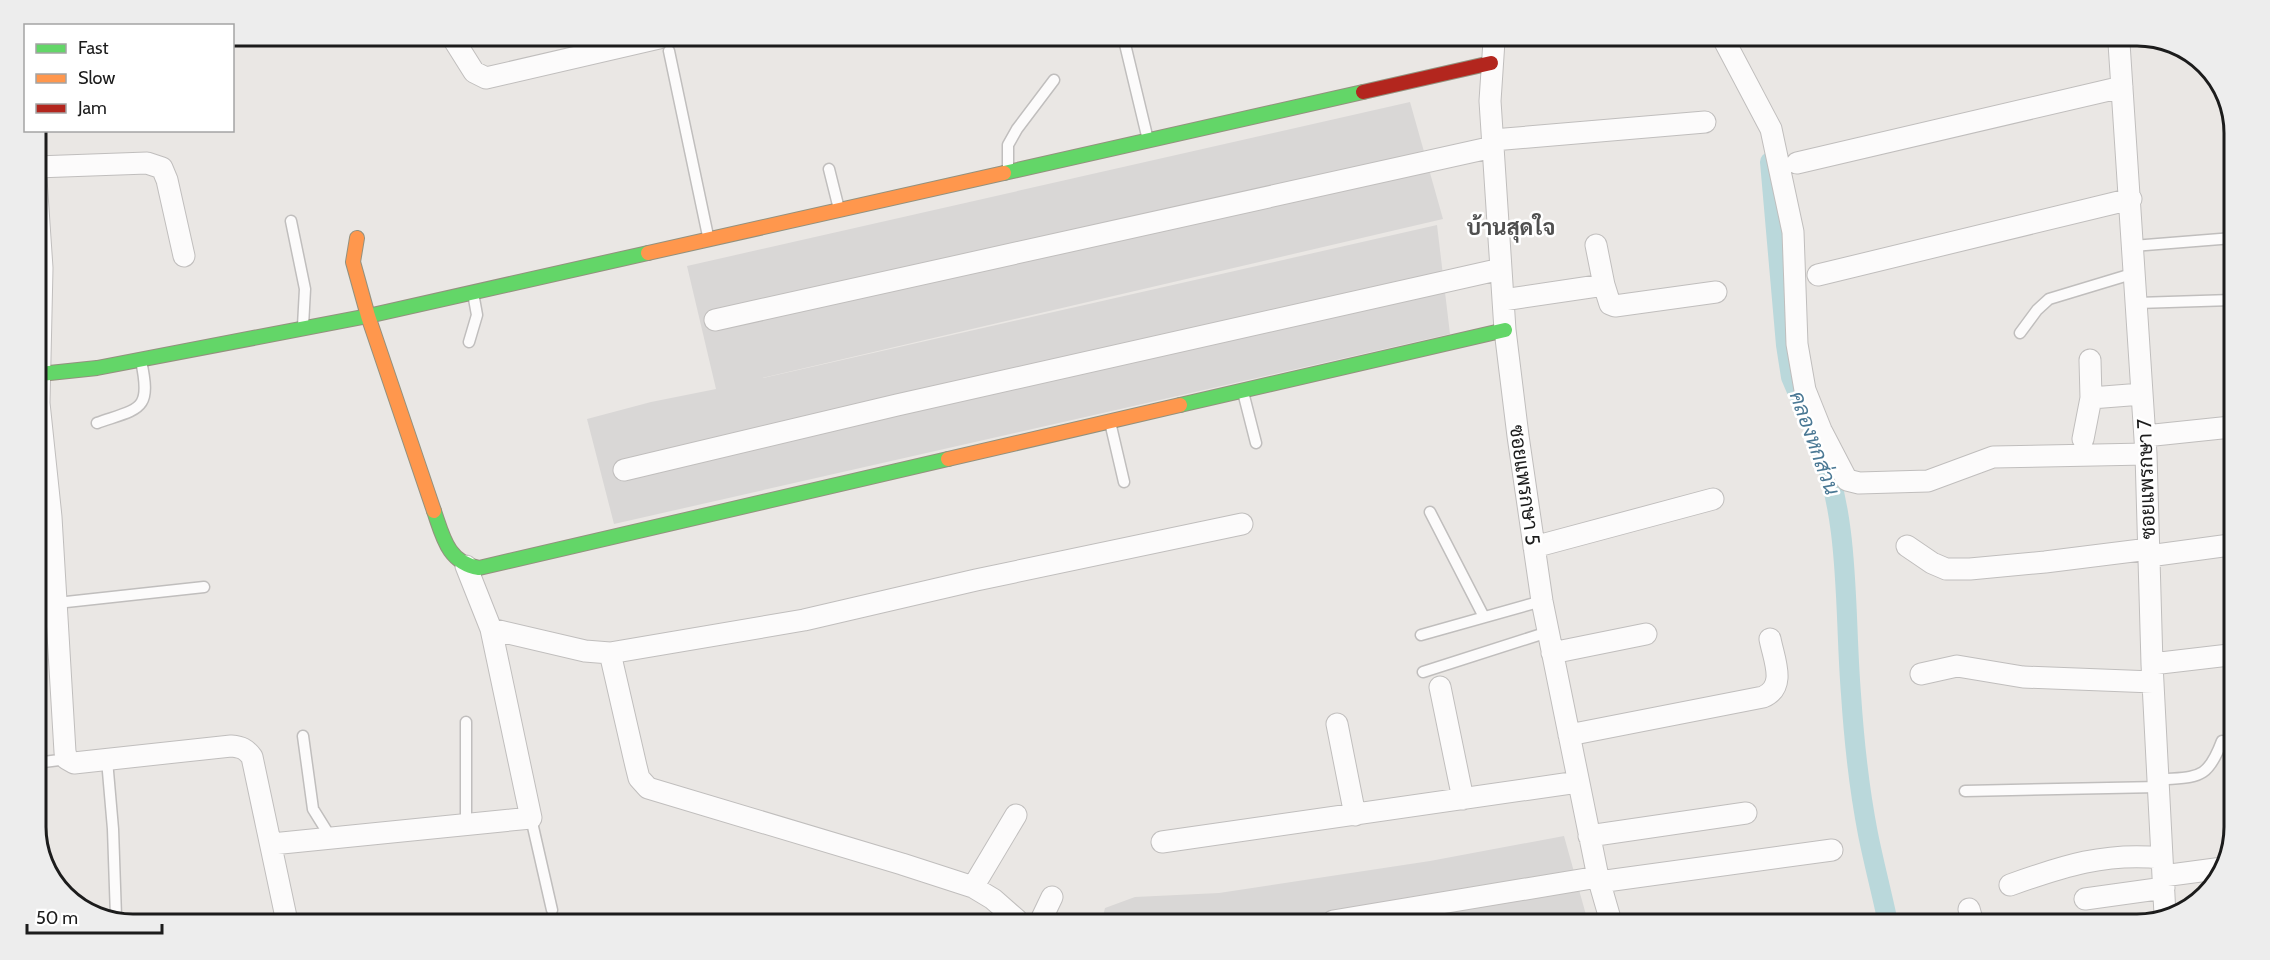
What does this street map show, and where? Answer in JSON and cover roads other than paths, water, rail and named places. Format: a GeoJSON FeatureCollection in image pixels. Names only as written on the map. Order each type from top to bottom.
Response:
{"type":"FeatureCollection","features":[{"type":"Feature","properties":{"kind":"street"},"geometry":{"type":"LineString","coordinates":[[458,47],[474,72],[486,78],[648,47]]}},
{"type":"Feature","properties":{"kind":"street","name":"ซอยแพรกษา 5"},"geometry":{"type":"LineString","coordinates":[[1493,47],[1490,101],[1505,330],[1542,601],[1598,880],[1609,914]]}},
{"type":"Feature","properties":{"kind":"street"},"geometry":{"type":"LineString","coordinates":[[1728,47],[1771,129],[1793,232],[1797,344],[1805,390],[1821,430],[1847,480],[1859,483],[1928,481],[1993,457],[2146,445],[2223,429]]}},
{"type":"Feature","properties":{"kind":"street","name":"ซอยแพรกษา 7"},"geometry":{"type":"LineString","coordinates":[[2119,47],[2146,445],[2152,673],[2165,909]]}},
{"type":"Feature","properties":{"kind":"street"},"geometry":{"type":"LineString","coordinates":[[47,373],[97,368],[303,330],[1491,63]]}},
{"type":"Feature","properties":{"kind":"street"},"geometry":{"type":"LineString","coordinates":[[1797,164],[2122,87]]}},
{"type":"Feature","properties":{"kind":"street"},"geometry":{"type":"LineString","coordinates":[[715,320],[1493,143],[1705,122]]}},
{"type":"Feature","properties":{"kind":"street"},"geometry":{"type":"LineString","coordinates":[[47,167],[147,163],[162,168],[167,180],[184,256]]}},
{"type":"Feature","properties":{"kind":"street"},"geometry":{"type":"LineString","coordinates":[[1818,275],[2131,199]]}},
{"type":"Feature","properties":{"kind":"street"},"geometry":{"type":"LineString","coordinates":[[357,238],[353,262],[368,316],[447,548],[454,558],[466,566],[492,566],[1505,330]]}},
{"type":"Feature","properties":{"kind":"street"},"geometry":{"type":"LineString","coordinates":[[1596,245],[1604,285],[1610,304],[1615,306],[1716,292]]}},
{"type":"Feature","properties":{"kind":"street"},"geometry":{"type":"LineString","coordinates":[[624,470],[1501,269]]}},
{"type":"Feature","properties":{"kind":"street"},"geometry":{"type":"LineString","coordinates":[[1503,300],[1604,285]]}},
{"type":"Feature","properties":{"kind":"street"},"geometry":{"type":"LineString","coordinates":[[2083,439],[2091,398],[2090,360]]}},
{"type":"Feature","properties":{"kind":"street"},"geometry":{"type":"LineString","coordinates":[[2091,398],[2142,394]]}},
{"type":"Feature","properties":{"kind":"street"},"geometry":{"type":"LineString","coordinates":[[47,479],[57,603],[65,752],[68,759],[74,763],[231,746],[243,747],[252,757],[285,914]]}},
{"type":"Feature","properties":{"kind":"street"},"geometry":{"type":"LineString","coordinates":[[1534,547],[1713,499]]}},
{"type":"Feature","properties":{"kind":"street"},"geometry":{"type":"LineString","coordinates":[[491,629],[585,651],[610,653],[804,620],[976,580],[1242,524]]}},
{"type":"Feature","properties":{"kind":"street"},"geometry":{"type":"LineString","coordinates":[[1907,546],[1932,563],[1946,569],[1970,569],[2224,546]]}},
{"type":"Feature","properties":{"kind":"street"},"geometry":{"type":"LineString","coordinates":[[272,844],[531,818],[491,629],[466,566]]}},
{"type":"Feature","properties":{"kind":"street"},"geometry":{"type":"LineString","coordinates":[[1550,642],[1646,634]]}},
{"type":"Feature","properties":{"kind":"street"},"geometry":{"type":"LineString","coordinates":[[1569,735],[1772,693],[1777,687],[1777,676],[1770,639]]}},
{"type":"Feature","properties":{"kind":"street"},"geometry":{"type":"LineString","coordinates":[[610,653],[639,778],[648,788],[902,864],[977,881],[1010,914]]}},
{"type":"Feature","properties":{"kind":"street"},"geometry":{"type":"LineString","coordinates":[[1921,674],[1957,666],[2023,677],[2152,673],[2224,656]]}},
{"type":"Feature","properties":{"kind":"street"},"geometry":{"type":"LineString","coordinates":[[1440,687],[1463,800]]}},
{"type":"Feature","properties":{"kind":"street"},"geometry":{"type":"LineString","coordinates":[[1337,724],[1355,815]]}},
{"type":"Feature","properties":{"kind":"street"},"geometry":{"type":"LineString","coordinates":[[1162,842],[1578,782]]}},
{"type":"Feature","properties":{"kind":"street"},"geometry":{"type":"LineString","coordinates":[[1589,836],[1746,813]]}},
{"type":"Feature","properties":{"kind":"street"},"geometry":{"type":"LineString","coordinates":[[977,881],[1016,815]]}},
{"type":"Feature","properties":{"kind":"street"},"geometry":{"type":"LineString","coordinates":[[1378,914],[1598,880],[1832,850]]}},
{"type":"Feature","properties":{"kind":"street"},"geometry":{"type":"LineString","coordinates":[[2010,885],[2090,860],[2136,855],[2163,874]]}},
{"type":"Feature","properties":{"kind":"street"},"geometry":{"type":"LineString","coordinates":[[2085,898],[2163,874],[2212,869]]}},
{"type":"Feature","properties":{"kind":"street"},"geometry":{"type":"LineString","coordinates":[[1044,914],[1052,897]]}},
{"type":"Feature","properties":{"kind":"lane"},"geometry":{"type":"LineString","coordinates":[[665,47],[708,240]]}},
{"type":"Feature","properties":{"kind":"lane"},"geometry":{"type":"LineString","coordinates":[[1126,47],[1148,140]]}},
{"type":"Feature","properties":{"kind":"lane"},"geometry":{"type":"LineString","coordinates":[[1009,172],[1008,145],[1017,129],[1054,80]]}},
{"type":"Feature","properties":{"kind":"lane"},"geometry":{"type":"LineString","coordinates":[[829,169],[839,210]]}},
{"type":"Feature","properties":{"kind":"lane"},"geometry":{"type":"LineString","coordinates":[[291,221],[305,288],[306,310],[303,330]]}},
{"type":"Feature","properties":{"kind":"lane"},"geometry":{"type":"LineString","coordinates":[[2133,246],[2223,239]]}},
{"type":"Feature","properties":{"kind":"lane"},"geometry":{"type":"LineString","coordinates":[[2020,333],[2037,310],[2049,299],[2134,273]]}},
{"type":"Feature","properties":{"kind":"lane"},"geometry":{"type":"LineString","coordinates":[[470,342],[477,315],[473,293]]}},
{"type":"Feature","properties":{"kind":"lane"},"geometry":{"type":"LineString","coordinates":[[2137,303],[2223,300]]}},
{"type":"Feature","properties":{"kind":"lane"},"geometry":{"type":"LineString","coordinates":[[97,423],[133,411],[140,405],[145,397],[146,385],[141,360]]}},
{"type":"Feature","properties":{"kind":"lane"},"geometry":{"type":"LineString","coordinates":[[1243,391],[1256,443]]}},
{"type":"Feature","properties":{"kind":"lane"},"geometry":{"type":"LineString","coordinates":[[1110,422],[1124,482]]}},
{"type":"Feature","properties":{"kind":"lane"},"geometry":{"type":"LineString","coordinates":[[1430,512],[1484,617]]}},
{"type":"Feature","properties":{"kind":"lane"},"geometry":{"type":"LineString","coordinates":[[57,603],[204,587]]}},
{"type":"Feature","properties":{"kind":"lane"},"geometry":{"type":"LineString","coordinates":[[1421,634],[1542,601]]}},
{"type":"Feature","properties":{"kind":"lane"},"geometry":{"type":"LineString","coordinates":[[1423,672],[1550,642]]}},
{"type":"Feature","properties":{"kind":"lane"},"geometry":{"type":"LineString","coordinates":[[466,722],[466,825]]}},
{"type":"Feature","properties":{"kind":"lane"},"geometry":{"type":"LineString","coordinates":[[303,736],[313,809],[331,838]]}},
{"type":"Feature","properties":{"kind":"lane"},"geometry":{"type":"LineString","coordinates":[[1965,791],[2158,784],[2201,774],[2214,762],[2222,741]]}},
{"type":"Feature","properties":{"kind":"lane"},"geometry":{"type":"LineString","coordinates":[[47,762],[68,759]]}},
{"type":"Feature","properties":{"kind":"lane"},"geometry":{"type":"LineString","coordinates":[[107,760],[113,829],[116,912]]}},
{"type":"Feature","properties":{"kind":"lane"},"geometry":{"type":"LineString","coordinates":[[531,818],[552,910]]}},
{"type":"Feature","properties":{"kind":"waterway","name":"คลองหกส่วน"},"geometry":{"type":"LineString","coordinates":[[1770,162],[1786,345],[1791,377],[1803,405]]}},
{"type":"Feature","properties":{"kind":"waterway","name":"คลองหกส่วน"},"geometry":{"type":"LineString","coordinates":[[1817,437],[1828,468],[1841,532],[1857,764],[1868,834],[1886,914]]}},
{"type":"Feature","properties":{"kind":"district","name":"บ้านสุดใจ"},"geometry":{"type":"Point","coordinates":[1511,227]}}]}
